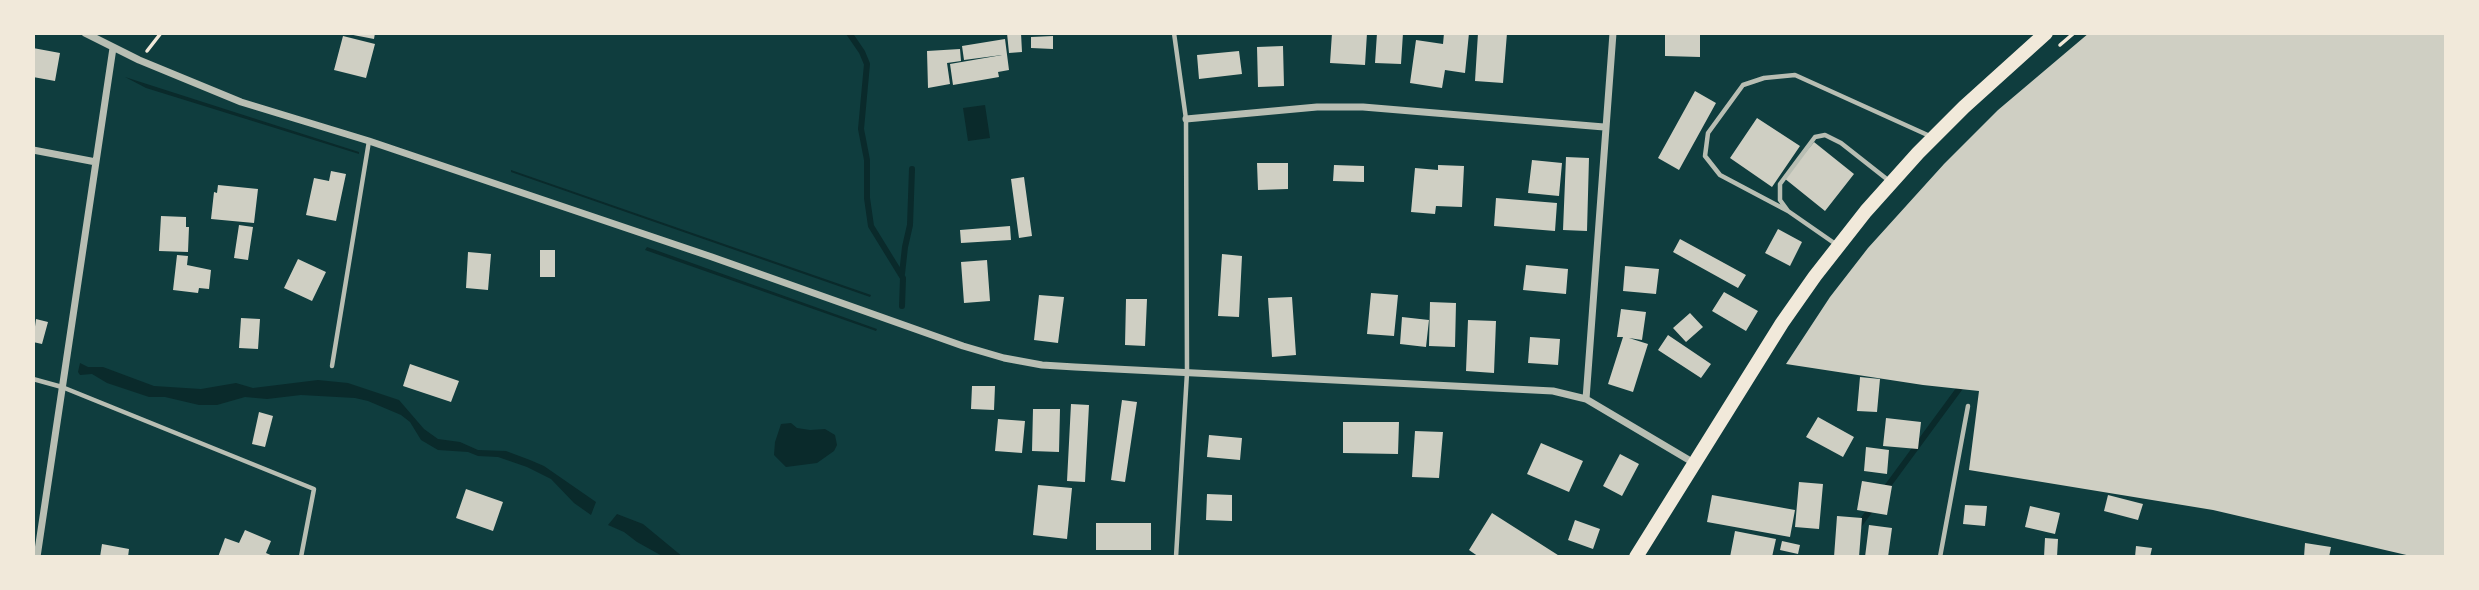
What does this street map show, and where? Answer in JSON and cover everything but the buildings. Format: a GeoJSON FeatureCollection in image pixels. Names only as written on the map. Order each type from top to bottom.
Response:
{"type":"FeatureCollection","features":[{"type":"Feature","properties":{"kind":"main road"},"geometry":{"type":"LineString","coordinates":[[1636,557],[1782,323],[1838,247],[1934,137],[2046,33]]}},
{"type":"Feature","properties":{"kind":"street"},"geometry":{"type":"LineString","coordinates":[[85,33],[139,61],[241,102],[369,141],[712,257],[963,346],[1042,365],[1553,391],[1586,399],[1695,463]]}},
{"type":"Feature","properties":{"kind":"street"},"geometry":{"type":"LineString","coordinates":[[1586,399],[1613,33]]}},
{"type":"Feature","properties":{"kind":"street"},"geometry":{"type":"LineString","coordinates":[[37,557],[113,48]]}},
{"type":"Feature","properties":{"kind":"street"},"geometry":{"type":"LineString","coordinates":[[1186,119],[1317,107],[1363,107],[1604,127]]}},
{"type":"Feature","properties":{"kind":"street"},"geometry":{"type":"LineString","coordinates":[[33,150],[96,162]]}},
{"type":"Feature","properties":{"kind":"lane"},"geometry":{"type":"LineString","coordinates":[[1174,33],[1186,119],[1186,373],[1176,557]]}},
{"type":"Feature","properties":{"kind":"lane"},"geometry":{"type":"LineString","coordinates":[[1838,247],[1788,211],[1720,175],[1705,156],[1708,133],[1743,85],[1764,78],[1795,75],[1934,137]]}},
{"type":"Feature","properties":{"kind":"lane"},"geometry":{"type":"LineString","coordinates":[[1788,211],[1780,200],[1780,184],[1815,137],[1821,135],[1841,143],[1892,182]]}},
{"type":"Feature","properties":{"kind":"lane"},"geometry":{"type":"LineString","coordinates":[[332,366],[369,141]]}},
{"type":"Feature","properties":{"kind":"lane"},"geometry":{"type":"LineString","coordinates":[[33,379],[63,383],[314,489],[301,557]]}},
{"type":"Feature","properties":{"kind":"lane"},"geometry":{"type":"LineString","coordinates":[[1940,557],[1968,406]]}},
{"type":"Feature","properties":{"kind":"path"},"geometry":{"type":"LineString","coordinates":[[139,61],[160,33]]}},
{"type":"Feature","properties":{"kind":"path"},"geometry":{"type":"LineString","coordinates":[[2055,49],[2074,33]]}},
{"type":"Feature","properties":{"kind":"water"},"geometry":{"type":"Polygon","coordinates":[[[125,77],[359,152],[359,154],[146,88],[125,77]]]}},
{"type":"Feature","properties":{"kind":"water"},"geometry":{"type":"Polygon","coordinates":[[[985,105],[990,138],[968,141],[963,108],[985,105]]]}},
{"type":"Feature","properties":{"kind":"water"},"geometry":{"type":"Polygon","coordinates":[[[511,170],[871,295],[870,297],[511,170]]]}},
{"type":"Feature","properties":{"kind":"water"},"geometry":{"type":"Polygon","coordinates":[[[647,247],[877,329],[876,331],[645,250],[647,247]]]}},
{"type":"Feature","properties":{"kind":"water"},"geometry":{"type":"Polygon","coordinates":[[[80,363],[88,367],[103,367],[154,386],[201,389],[236,383],[253,388],[318,380],[348,383],[399,400],[424,429],[438,439],[460,442],[478,450],[506,451],[530,460],[544,466],[596,502],[591,515],[574,503],[551,479],[527,467],[498,457],[438,450],[421,440],[410,422],[401,415],[368,401],[301,395],[267,399],[245,397],[217,405],[199,405],[165,397],[149,397],[107,383],[92,374],[80,375],[80,363]]]}},
{"type":"Feature","properties":{"kind":"water"},"geometry":{"type":"Polygon","coordinates":[[[791,423],[797,428],[825,429],[835,435],[837,445],[834,451],[817,463],[786,467],[774,455],[775,442],[781,424],[791,423]]]}},
{"type":"Feature","properties":{"kind":"water"},"geometry":{"type":"Polygon","coordinates":[[[617,514],[643,524],[683,557],[664,557],[608,525],[617,514]]]}},
{"type":"Feature","properties":{"kind":"waterway"},"geometry":{"type":"LineString","coordinates":[[849,33],[867,64],[861,129],[867,160],[867,198],[871,226],[903,278],[902,306]]}},
{"type":"Feature","properties":{"kind":"waterway"},"geometry":{"type":"LineString","coordinates":[[902,274],[910,225],[912,169]]}},
{"type":"Feature","properties":{"kind":"waterway"},"geometry":{"type":"LineString","coordinates":[[1884,491],[1962,385]]}},
{"type":"Feature","properties":{"kind":"waterway"},"geometry":{"type":"LineString","coordinates":[[1857,528],[1873,506]]}}]}
